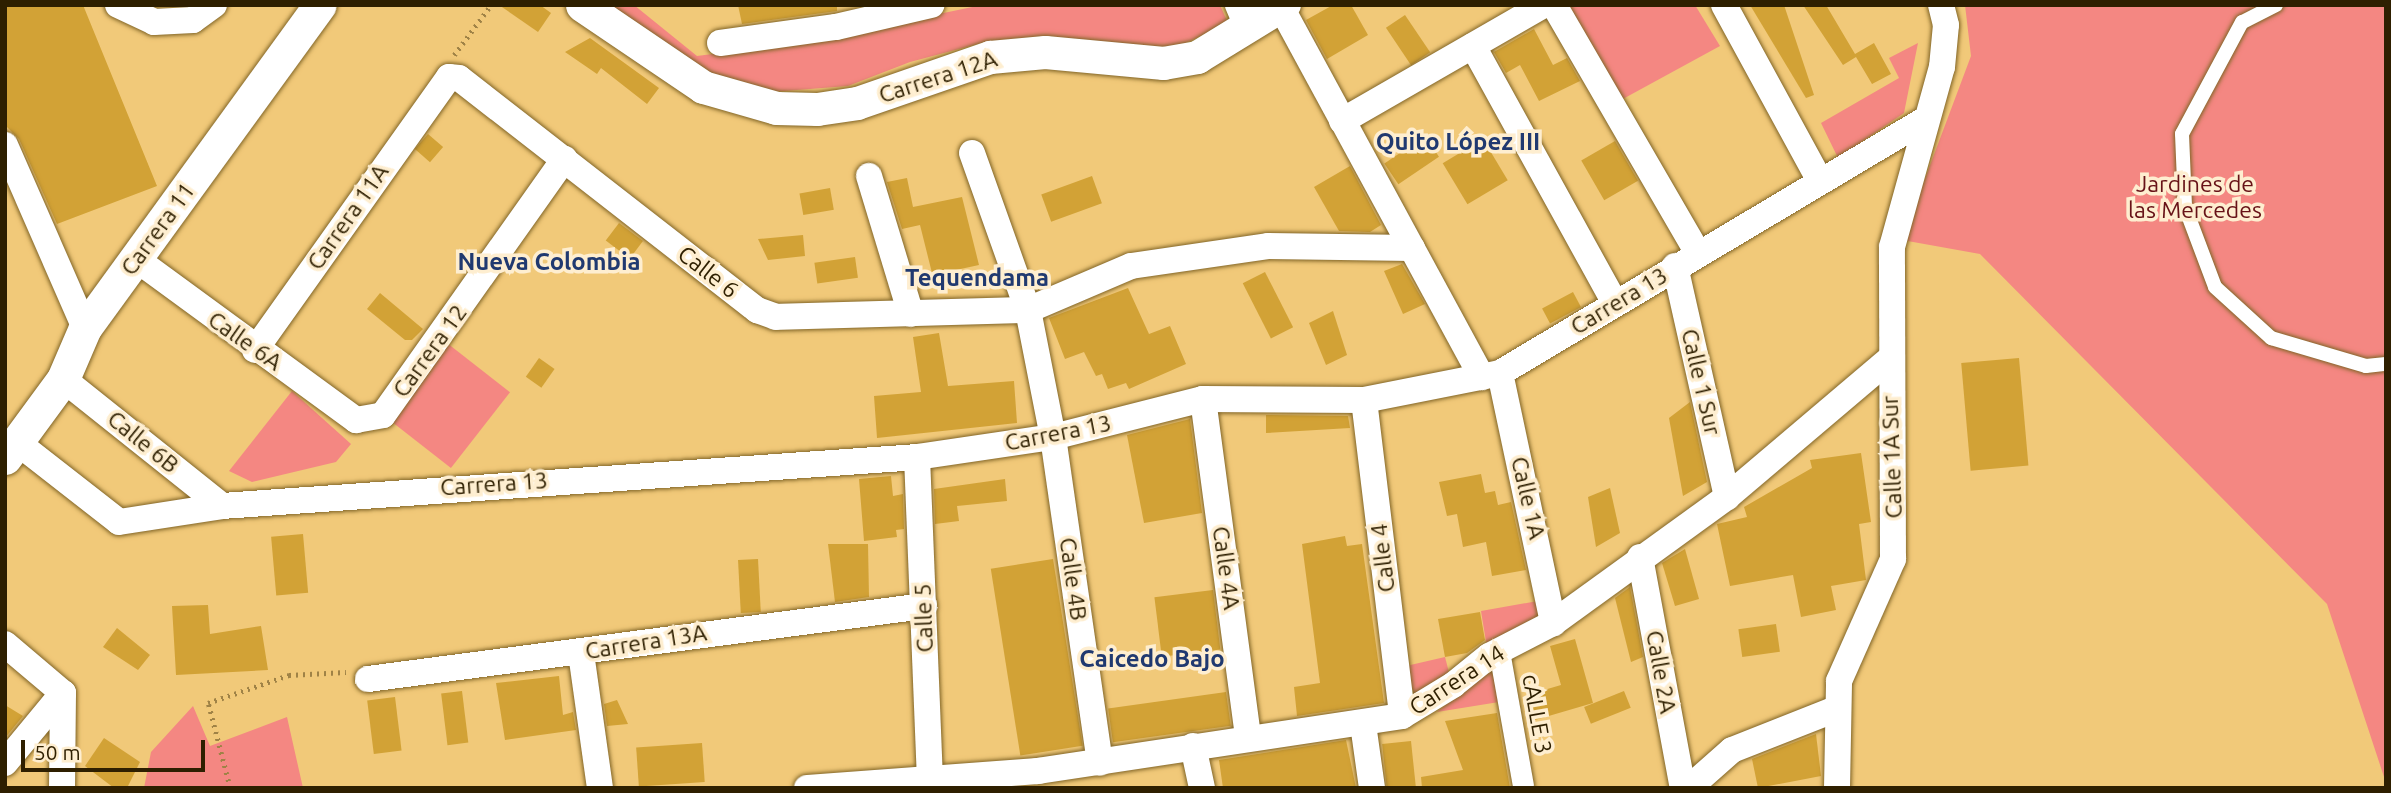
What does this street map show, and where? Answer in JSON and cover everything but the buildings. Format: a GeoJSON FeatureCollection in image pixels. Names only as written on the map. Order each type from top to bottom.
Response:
{"type":"FeatureCollection","features":[{"type":"Feature","properties":{"kind":"street"},"geometry":{"type":"LineString","coordinates":[[118,5],[155,22],[193,20],[214,5]]}},
{"type":"Feature","properties":{"kind":"street","name":"Carrera 11"},"geometry":{"type":"LineString","coordinates":[[11,450],[63,379],[85,328],[320,5]]}},
{"type":"Feature","properties":{"kind":"street","name":"Carrera 12A"},"geometry":{"type":"LineString","coordinates":[[582,5],[703,87],[776,108],[817,109],[857,103],[990,57],[1045,52],[1163,63],[1197,57],[1243,17],[1284,6]]}},
{"type":"Feature","properties":{"kind":"street"},"geometry":{"type":"LineString","coordinates":[[720,43],[833,16],[931,5]]}},
{"type":"Feature","properties":{"kind":"street"},"geometry":{"type":"LineString","coordinates":[[1342,121],[1544,5]]}},
{"type":"Feature","properties":{"kind":"street"},"geometry":{"type":"LineString","coordinates":[[1554,5],[1698,253]]}},
{"type":"Feature","properties":{"kind":"street"},"geometry":{"type":"LineString","coordinates":[[1724,5],[1821,181]]}},
{"type":"Feature","properties":{"kind":"street","name":"Calle 1A Sur"},"geometry":{"type":"LineString","coordinates":[[1837,788],[1836,709],[1839,681],[1893,559],[1889,359],[1892,247],[1925,120],[1942,67],[1946,25],[1941,5]]}},
{"type":"Feature","properties":{"kind":"street","name":"Calle 1A"},"geometry":{"type":"LineString","coordinates":[[1284,6],[1342,121],[1412,248],[1491,375],[1553,623]]}},
{"type":"Feature","properties":{"kind":"street"},"geometry":{"type":"LineString","coordinates":[[1473,46],[1615,303]]}},
{"type":"Feature","properties":{"kind":"street","name":"Calle 6"},"geometry":{"type":"LineString","coordinates":[[446,80],[459,78],[757,310],[794,318],[1028,310]]}},
{"type":"Feature","properties":{"kind":"street","name":"Carrera 11A"},"geometry":{"type":"LineString","coordinates":[[255,350],[446,80]]}},
{"type":"Feature","properties":{"kind":"street","name":"Carrera 13"},"geometry":{"type":"LineString","coordinates":[[11,450],[119,522],[222,506],[918,457],[1053,437],[1203,399],[1363,401],[1491,375],[1925,120]]}},
{"type":"Feature","properties":{"kind":"street"},"geometry":{"type":"LineString","coordinates":[[5,145],[85,328]]}},
{"type":"Feature","properties":{"kind":"street","name":"Calle 4B"},"geometry":{"type":"LineString","coordinates":[[972,153],[1028,310],[1053,437],[1100,763]]}},
{"type":"Feature","properties":{"kind":"street","name":"Carrera 12"},"geometry":{"type":"LineString","coordinates":[[356,420],[383,415],[564,159]]}},
{"type":"Feature","properties":{"kind":"street"},"geometry":{"type":"LineString","coordinates":[[869,176],[911,314]]}},
{"type":"Feature","properties":{"kind":"street"},"geometry":{"type":"LineString","coordinates":[[1028,310],[1131,267],[1269,246],[1412,248]]}},
{"type":"Feature","properties":{"kind":"street","name":"Calle 6A"},"geometry":{"type":"LineString","coordinates":[[136,259],[255,350],[356,420]]}},
{"type":"Feature","properties":{"kind":"street","name":"Calle 1 Sur"},"geometry":{"type":"LineString","coordinates":[[1675,266],[1727,497]]}},
{"type":"Feature","properties":{"kind":"street","name":"Carrera 14"},"geometry":{"type":"LineString","coordinates":[[807,788],[930,779],[1039,779],[1100,763],[1193,746],[1363,724],[1402,716],[1499,651],[1553,623],[1640,557],[1727,497],[1889,359]]}},
{"type":"Feature","properties":{"kind":"street","name":"Calle 6B"},"geometry":{"type":"LineString","coordinates":[[63,379],[222,506]]}},
{"type":"Feature","properties":{"kind":"street","name":"Calle 4A"},"geometry":{"type":"LineString","coordinates":[[1203,399],[1248,738]]}},
{"type":"Feature","properties":{"kind":"street","name":"Calle 4"},"geometry":{"type":"LineString","coordinates":[[1363,401],[1402,716]]}},
{"type":"Feature","properties":{"kind":"street","name":"Calle 5"},"geometry":{"type":"LineString","coordinates":[[918,457],[930,779]]}},
{"type":"Feature","properties":{"kind":"street","name":"Calle 2A"},"geometry":{"type":"LineString","coordinates":[[1640,557],[1682,788]]}},
{"type":"Feature","properties":{"kind":"street","name":"Carrera 13A"},"geometry":{"type":"LineString","coordinates":[[368,679],[924,606]]}},
{"type":"Feature","properties":{"kind":"street"},"geometry":{"type":"LineString","coordinates":[[5,644],[63,693]]}},
{"type":"Feature","properties":{"kind":"street","name":"cALLE 3"},"geometry":{"type":"LineString","coordinates":[[1499,651],[1523,786]]}},
{"type":"Feature","properties":{"kind":"street"},"geometry":{"type":"LineString","coordinates":[[581,653],[600,788]]}},
{"type":"Feature","properties":{"kind":"street"},"geometry":{"type":"LineString","coordinates":[[5,763],[63,693]]}},
{"type":"Feature","properties":{"kind":"street"},"geometry":{"type":"LineString","coordinates":[[62,788],[63,693]]}},
{"type":"Feature","properties":{"kind":"street"},"geometry":{"type":"LineString","coordinates":[[1689,788],[1732,750],[1836,709]]}},
{"type":"Feature","properties":{"kind":"street"},"geometry":{"type":"LineString","coordinates":[[1363,724],[1372,788]]}},
{"type":"Feature","properties":{"kind":"street"},"geometry":{"type":"LineString","coordinates":[[1193,746],[1202,788]]}},
{"type":"Feature","properties":{"kind":"lane"},"geometry":{"type":"LineString","coordinates":[[2277,5],[2242,22],[2182,134],[2185,207],[2215,287],[2271,338],[2366,366],[2386,364]]}},
{"type":"Feature","properties":{"kind":"path"},"geometry":{"type":"LineString","coordinates":[[446,80],[452,56],[491,5]]}},
{"type":"Feature","properties":{"kind":"path"},"geometry":{"type":"LineString","coordinates":[[230,788],[208,703],[289,675],[346,672],[368,679]]}},
{"type":"Feature","properties":{"kind":"green space"},"geometry":{"type":"Polygon","coordinates":[[[604,5],[634,5],[697,56],[804,42],[982,5],[1220,5],[1228,23],[1171,50],[989,41],[910,62],[848,86],[771,92],[710,78],[604,5]]]}},
{"type":"Feature","properties":{"kind":"green space"},"geometry":{"type":"Polygon","coordinates":[[[1564,5],[1695,5],[1720,46],[1621,100],[1564,5]]]}},
{"type":"Feature","properties":{"kind":"green space","name":"Jardines de las Mercedes"},"geometry":{"type":"Polygon","coordinates":[[[1965,5],[2386,5],[2386,783],[2327,604],[1980,254],[1902,240],[1971,56],[1965,5]]]}},
{"type":"Feature","properties":{"kind":"green space"},"geometry":{"type":"Polygon","coordinates":[[[1918,43],[1904,113],[1838,158],[1821,123],[1899,78],[1889,58],[1918,43]]]}},
{"type":"Feature","properties":{"kind":"green space"},"geometry":{"type":"Polygon","coordinates":[[[447,343],[510,392],[451,468],[388,419],[447,343]]]}},
{"type":"Feature","properties":{"kind":"green space"},"geometry":{"type":"Polygon","coordinates":[[[292,391],[351,444],[336,462],[252,482],[229,471],[292,391]]]}},
{"type":"Feature","properties":{"kind":"green space"},"geometry":{"type":"Polygon","coordinates":[[[1549,599],[1551,622],[1488,654],[1481,611],[1549,599]]]}},
{"type":"Feature","properties":{"kind":"green space"},"geometry":{"type":"Polygon","coordinates":[[[1445,657],[1452,684],[1417,705],[1406,666],[1445,657]]]}},
{"type":"Feature","properties":{"kind":"green space"},"geometry":{"type":"Polygon","coordinates":[[[1496,663],[1499,702],[1437,712],[1461,692],[1496,663]]]}},
{"type":"Feature","properties":{"kind":"green space"},"geometry":{"type":"Polygon","coordinates":[[[193,706],[210,746],[287,717],[303,788],[144,788],[151,752],[193,706]]]}},
{"type":"Feature","properties":{"kind":"district","name":"Quito López III"},"geometry":{"type":"Point","coordinates":[1458,142]}},
{"type":"Feature","properties":{"kind":"district","name":"Nueva Colombia"},"geometry":{"type":"Point","coordinates":[549,262]}},
{"type":"Feature","properties":{"kind":"district","name":"Tequendama"},"geometry":{"type":"Point","coordinates":[977,278]}},
{"type":"Feature","properties":{"kind":"district","name":"Caicedo Bajo"},"geometry":{"type":"Point","coordinates":[1152,659]}}]}
